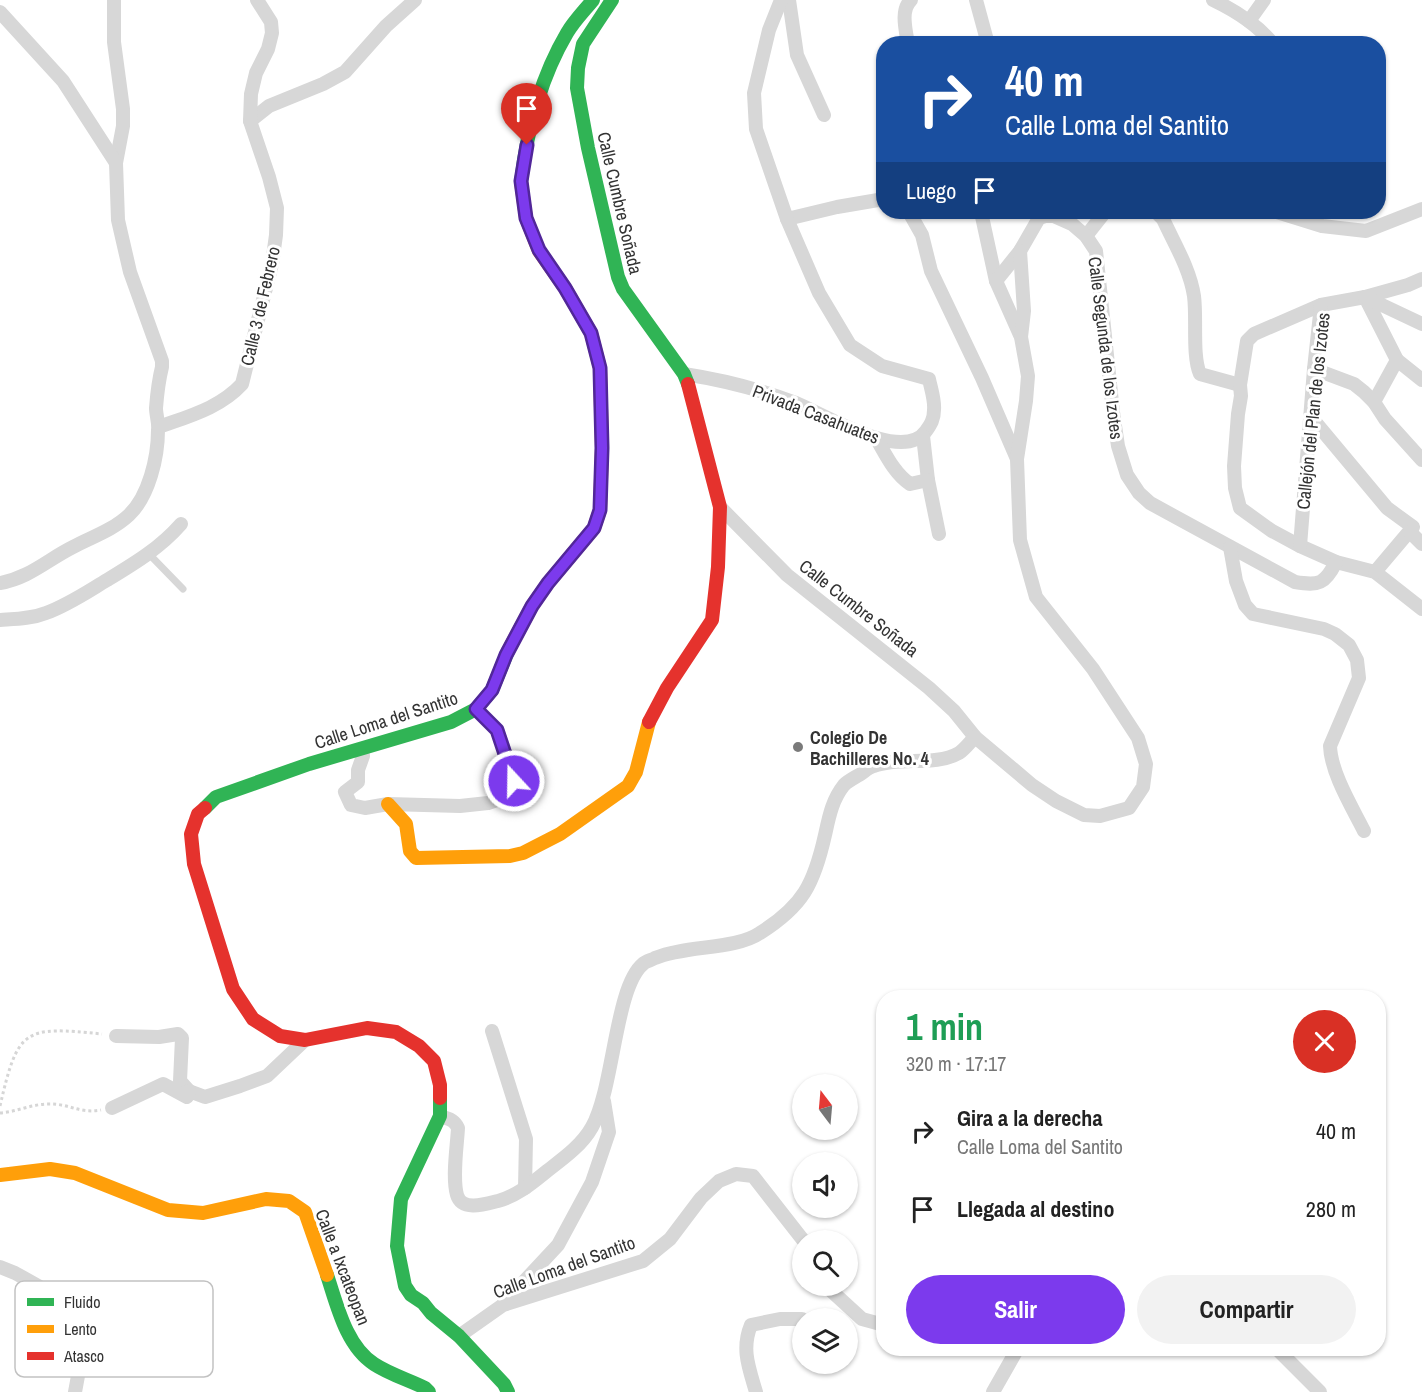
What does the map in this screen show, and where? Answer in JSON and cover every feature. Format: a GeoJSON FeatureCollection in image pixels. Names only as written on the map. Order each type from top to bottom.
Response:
{"type":"FeatureCollection","features":[{"type":"Feature","properties":{"kind":"main road","name":"Calle Loma del Santito"},"geometry":{"type":"LineString","coordinates":[[459,1336],[411,1295],[405,1286],[398,1246],[401,1199],[440,1116],[440,1084],[434,1061],[420,1046],[396,1032],[367,1028],[305,1040],[280,1035],[253,1019],[233,989],[194,864],[191,834],[198,814],[216,796],[309,764],[451,722],[476,709],[492,690],[506,655],[532,606],[594,528],[600,510],[602,448],[600,368],[591,333],[565,288],[539,250],[526,218],[521,181],[530,126],[550,66],[568,31],[594,0]]}},
{"type":"Feature","properties":{"kind":"main road","name":"Calle Cumbre Soñada"},"geometry":{"type":"LineString","coordinates":[[388,804],[406,824],[410,851],[416,858],[510,856],[534,848],[560,834],[628,786],[636,772],[649,722],[712,620],[718,567],[720,507],[684,374],[623,289],[618,277],[586,138],[577,88],[578,68],[584,44],[612,0]]}},
{"type":"Feature","properties":{"kind":"main road","name":"Calle a Ixcateopan"},"geometry":{"type":"LineString","coordinates":[[0,1175],[50,1169],[75,1173],[168,1210],[179,1211],[203,1213],[266,1199],[290,1201],[305,1212],[344,1324],[357,1348],[373,1364],[429,1392]]}},
{"type":"Feature","properties":{"kind":"main road"},"geometry":{"type":"LineString","coordinates":[[459,1336],[504,1384],[508,1392]]}},
{"type":"Feature","properties":{"kind":"street"},"geometry":{"type":"LineString","coordinates":[[0,584],[26,576],[73,547],[108,530],[130,514],[144,493],[158,447],[159,427],[156,409],[162,361],[130,272],[118,220],[116,163],[123,126],[123,109],[114,42],[114,0]]}},
{"type":"Feature","properties":{"kind":"street","name":"Calle 3 de Febrero"},"geometry":{"type":"LineString","coordinates":[[159,427],[201,412],[230,397],[242,384],[272,264],[277,208],[250,121],[251,94],[256,73],[268,49],[272,33],[271,22],[257,0]]}},
{"type":"Feature","properties":{"kind":"street"},"geometry":{"type":"LineString","coordinates":[[250,121],[269,106],[323,84],[345,72],[386,26],[415,0]]}},
{"type":"Feature","properties":{"kind":"street"},"geometry":{"type":"LineString","coordinates":[[781,0],[769,30],[754,93],[756,129],[787,219],[819,293],[850,345],[882,366],[929,379],[935,407],[933,421],[923,436],[928,480],[939,534]]}},
{"type":"Feature","properties":{"kind":"street"},"geometry":{"type":"LineString","coordinates":[[789,0],[797,55],[824,115]]}},
{"type":"Feature","properties":{"kind":"street"},"geometry":{"type":"LineString","coordinates":[[907,36],[904,17],[907,3],[911,0]]}},
{"type":"Feature","properties":{"kind":"street"},"geometry":{"type":"LineString","coordinates":[[976,0],[986,36]]}},
{"type":"Feature","properties":{"kind":"street"},"geometry":{"type":"LineString","coordinates":[[1213,0],[1249,21],[1266,36]]}},
{"type":"Feature","properties":{"kind":"street"},"geometry":{"type":"LineString","coordinates":[[1249,21],[1264,0]]}},
{"type":"Feature","properties":{"kind":"street"},"geometry":{"type":"LineString","coordinates":[[0,12],[63,81],[116,163]]}},
{"type":"Feature","properties":{"kind":"street"},"geometry":{"type":"LineString","coordinates":[[787,219],[876,201]]}},
{"type":"Feature","properties":{"kind":"street"},"geometry":{"type":"LineString","coordinates":[[1300,219],[1322,226],[1366,231],[1422,209]]}},
{"type":"Feature","properties":{"kind":"street"},"geometry":{"type":"LineString","coordinates":[[913,219],[922,235],[931,271],[982,378],[1017,459]]}},
{"type":"Feature","properties":{"kind":"street"},"geometry":{"type":"LineString","coordinates":[[440,1116],[451,1119],[458,1128],[455,1170],[457,1196],[469,1205],[482,1205],[503,1200],[525,1188],[572,1152],[592,1128],[604,1101],[624,1002],[632,978],[643,964],[662,955],[729,943],[758,935],[783,916],[804,897],[815,874],[831,808],[845,784],[874,766],[949,757],[961,752],[975,737],[1032,785],[1056,801],[1084,815],[1100,816],[1130,808],[1143,787],[1146,764],[1138,738],[1093,669],[1036,597],[1020,540],[1017,459],[1028,376],[1021,337],[996,281],[983,219]]}},
{"type":"Feature","properties":{"kind":"street","name":"Calle Segunda de los Izotes"},"geometry":{"type":"LineString","coordinates":[[1020,251],[1038,219]]}},
{"type":"Feature","properties":{"kind":"street","name":"Calle Segunda de los Izotes"},"geometry":{"type":"LineString","coordinates":[[1061,219],[1072,224],[1086,236],[1096,251],[1118,446],[1127,475],[1139,493],[1150,503],[1295,582],[1310,584],[1321,582],[1328,578],[1336,562]]}},
{"type":"Feature","properties":{"kind":"street","name":"Calle Segunda de los Izotes"},"geometry":{"type":"LineString","coordinates":[[1086,236],[1099,219]]}},
{"type":"Feature","properties":{"kind":"street"},"geometry":{"type":"LineString","coordinates":[[1165,219],[1188,274],[1194,295],[1197,369],[1200,374],[1240,384]]}},
{"type":"Feature","properties":{"kind":"street"},"geometry":{"type":"LineString","coordinates":[[1020,251],[1024,292],[1021,337]]}},
{"type":"Feature","properties":{"kind":"street"},"geometry":{"type":"LineString","coordinates":[[996,281],[1020,251]]}},
{"type":"Feature","properties":{"kind":"street","name":"Callejón del Plan de los Izotes"},"geometry":{"type":"LineString","coordinates":[[1300,546],[1321,305],[1365,297],[1422,279]]}},
{"type":"Feature","properties":{"kind":"street"},"geometry":{"type":"LineString","coordinates":[[1365,297],[1422,324]]}},
{"type":"Feature","properties":{"kind":"street"},"geometry":{"type":"LineString","coordinates":[[1365,297],[1397,360],[1422,380]]}},
{"type":"Feature","properties":{"kind":"street"},"geometry":{"type":"LineString","coordinates":[[1321,305],[1254,334],[1247,341],[1240,384],[1241,396],[1234,466],[1235,488],[1240,508],[1272,531],[1300,546],[1336,562],[1375,572],[1422,609]]}},
{"type":"Feature","properties":{"kind":"street"},"geometry":{"type":"LineString","coordinates":[[1374,402],[1397,360]]}},
{"type":"Feature","properties":{"kind":"street"},"geometry":{"type":"LineString","coordinates":[[1314,369],[1354,384],[1374,402],[1385,419],[1422,460]]}},
{"type":"Feature","properties":{"kind":"street","name":"Privada Casahuates"},"geometry":{"type":"LineString","coordinates":[[684,374],[726,381],[786,400],[876,438],[900,444],[923,436]]}},
{"type":"Feature","properties":{"kind":"street"},"geometry":{"type":"LineString","coordinates":[[1311,417],[1387,508],[1411,524],[1412,530],[1422,544]]}},
{"type":"Feature","properties":{"kind":"street"},"geometry":{"type":"LineString","coordinates":[[876,438],[895,470],[904,480],[910,484],[928,480]]}},
{"type":"Feature","properties":{"kind":"street","name":"Calle Cumbre Soñada"},"geometry":{"type":"LineString","coordinates":[[720,507],[787,575],[929,688],[954,711],[975,737]]}},
{"type":"Feature","properties":{"kind":"street"},"geometry":{"type":"LineString","coordinates":[[0,620],[45,614],[79,597],[149,554],[166,541],[181,524]]}},
{"type":"Feature","properties":{"kind":"street"},"geometry":{"type":"LineString","coordinates":[[1375,572],[1412,530]]}},
{"type":"Feature","properties":{"kind":"street"},"geometry":{"type":"LineString","coordinates":[[1230,547],[1236,581],[1245,605],[1253,614],[1324,629],[1349,645],[1357,660],[1359,678],[1330,746],[1330,754],[1347,799],[1364,831]]}},
{"type":"Feature","properties":{"kind":"street"},"geometry":{"type":"LineString","coordinates":[[362,749],[363,756],[358,770],[358,782],[345,792],[353,806],[365,808],[388,804],[460,806],[488,803],[509,796],[514,781],[497,730],[476,709]]}},
{"type":"Feature","properties":{"kind":"street"},"geometry":{"type":"LineString","coordinates":[[492,1031],[526,1139],[525,1188]]}},
{"type":"Feature","properties":{"kind":"street"},"geometry":{"type":"LineString","coordinates":[[116,1036],[159,1037],[178,1034],[182,1038],[180,1081],[189,1091],[205,1097],[267,1076],[305,1040]]}},
{"type":"Feature","properties":{"kind":"street"},"geometry":{"type":"LineString","coordinates":[[112,1108],[163,1084],[187,1097],[189,1091]]}},
{"type":"Feature","properties":{"kind":"street"},"geometry":{"type":"LineString","coordinates":[[503,1305],[558,1245],[592,1182],[609,1132],[604,1101]]}},
{"type":"Feature","properties":{"kind":"street","name":"Calle Loma del Santito"},"geometry":{"type":"LineString","coordinates":[[459,1336],[503,1305],[643,1261],[670,1239],[701,1198],[719,1181],[736,1174],[753,1176],[795,1230]]}},
{"type":"Feature","properties":{"kind":"street"},"geometry":{"type":"LineString","coordinates":[[0,1267],[30,1281]]}},
{"type":"Feature","properties":{"kind":"street"},"geometry":{"type":"LineString","coordinates":[[835,1296],[845,1308]]}},
{"type":"Feature","properties":{"kind":"street"},"geometry":{"type":"LineString","coordinates":[[756,1392],[747,1360],[746,1337],[751,1325],[780,1318],[792,1319]]}},
{"type":"Feature","properties":{"kind":"street"},"geometry":{"type":"LineString","coordinates":[[858,1320],[876,1323]]}},
{"type":"Feature","properties":{"kind":"street"},"geometry":{"type":"LineString","coordinates":[[993,1392],[1013,1356]]}},
{"type":"Feature","properties":{"kind":"street"},"geometry":{"type":"LineString","coordinates":[[1284,1356],[1320,1392]]}},
{"type":"Feature","properties":{"kind":"street"},"geometry":{"type":"LineString","coordinates":[[75,1392],[78,1377]]}},
{"type":"Feature","properties":{"kind":"lane"},"geometry":{"type":"LineString","coordinates":[[149,554],[183,589]]}},
{"type":"Feature","properties":{"kind":"path"},"geometry":{"type":"LineString","coordinates":[[0,1106],[18,1048],[28,1037],[45,1031],[116,1036]]}},
{"type":"Feature","properties":{"kind":"path"},"geometry":{"type":"LineString","coordinates":[[0,1113],[46,1104],[61,1105],[88,1113],[112,1108]]}},
{"type":"Feature","properties":{"kind":"traffic: fast"},"geometry":{"type":"LineString","coordinates":[[521,182],[536,104],[550,68],[570,29],[593,0]]}},
{"type":"Feature","properties":{"kind":"traffic: fast"},"geometry":{"type":"LineString","coordinates":[[612,0],[583,44],[578,68],[577,88],[588,148],[618,277],[623,289],[684,374],[688,384]]}},
{"type":"Feature","properties":{"kind":"traffic: fast"},"geometry":{"type":"LineString","coordinates":[[205,808],[216,797],[309,764],[451,722],[476,709],[492,690],[508,651]]}},
{"type":"Feature","properties":{"kind":"traffic: fast"},"geometry":{"type":"LineString","coordinates":[[440,1098],[440,1116],[401,1199],[397,1246],[405,1286],[411,1295],[459,1336],[504,1384],[508,1392]]}},
{"type":"Feature","properties":{"kind":"traffic: fast"},"geometry":{"type":"LineString","coordinates":[[327,1275],[339,1312],[356,1347],[380,1368],[425,1388],[429,1392]]}},
{"type":"Feature","properties":{"kind":"traffic: slow"},"geometry":{"type":"LineString","coordinates":[[508,651],[532,606],[548,583],[594,528],[600,510],[602,448],[600,368],[591,333],[565,288],[539,251],[526,218],[521,182]]}},
{"type":"Feature","properties":{"kind":"traffic: slow"},"geometry":{"type":"LineString","coordinates":[[388,804],[406,824],[410,851],[416,858],[510,856],[523,853],[560,834],[628,786],[636,772],[649,722]]}},
{"type":"Feature","properties":{"kind":"traffic: slow"},"geometry":{"type":"LineString","coordinates":[[0,1175],[50,1169],[75,1173],[168,1210],[203,1213],[266,1199],[289,1201],[305,1212],[327,1275]]}},
{"type":"Feature","properties":{"kind":"traffic: jam"},"geometry":{"type":"LineString","coordinates":[[649,722],[667,688],[712,620],[718,567],[720,507],[688,384]]}},
{"type":"Feature","properties":{"kind":"traffic: jam"},"geometry":{"type":"LineString","coordinates":[[205,808],[198,814],[191,834],[194,864],[233,989],[253,1019],[280,1036],[305,1040],[367,1028],[396,1032],[419,1046],[434,1061],[440,1085],[440,1098]]}},
{"type":"Feature","properties":{"kind":"place","name":"Colegio De Bachilleres No. 4"},"geometry":{"type":"Point","coordinates":[798,747]}},
{"type":"Feature","properties":{"kind":"route"},"geometry":{"type":"LineString","coordinates":[[514,781],[497,730],[476,709],[492,690],[506,655],[532,606],[594,528],[600,510],[602,448],[600,368],[591,333],[565,288],[539,250],[526,218],[521,181],[527,145]]}}]}
